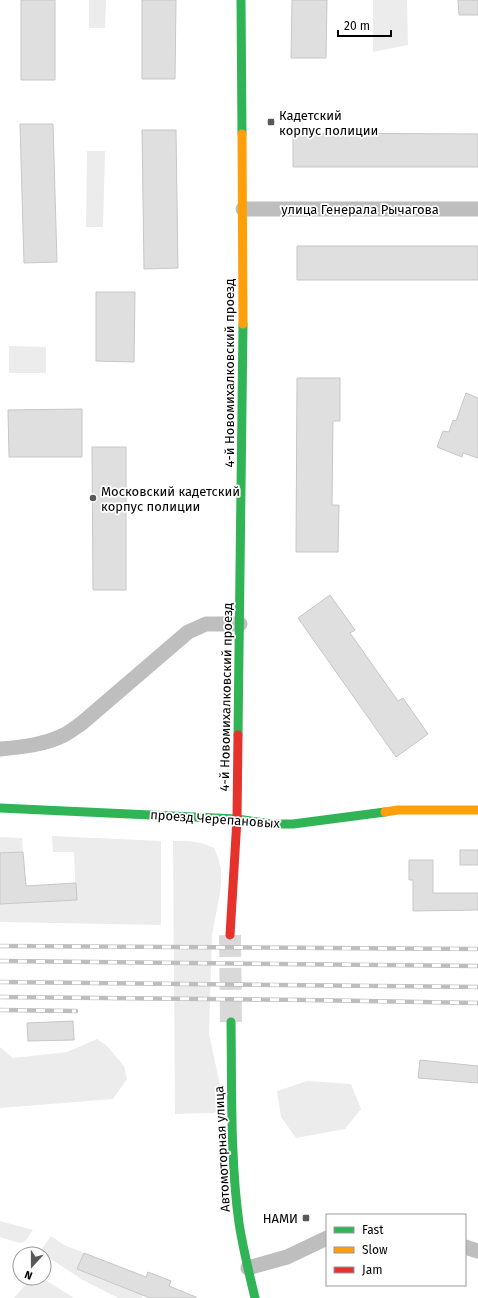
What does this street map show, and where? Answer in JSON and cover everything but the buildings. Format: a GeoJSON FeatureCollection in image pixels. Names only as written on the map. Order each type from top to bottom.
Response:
{"type":"FeatureCollection","features":[{"type":"Feature","properties":{"kind":"street","name":"4-й Новомихалковский проезд"},"geometry":{"type":"LineString","coordinates":[[237,819],[243,210],[241,0]]}},
{"type":"Feature","properties":{"kind":"street","name":"улица Генерала Рычагова"},"geometry":{"type":"LineString","coordinates":[[243,210],[478,209]]}},
{"type":"Feature","properties":{"kind":"street"},"geometry":{"type":"LineString","coordinates":[[0,749],[42,743],[64,735],[82,723],[188,632],[206,624],[240,624]]}},
{"type":"Feature","properties":{"kind":"street","name":"проезд Черепановых"},"geometry":{"type":"LineString","coordinates":[[0,808],[237,819],[272,824],[293,824],[398,810],[478,810]]}},
{"type":"Feature","properties":{"kind":"street"},"geometry":{"type":"LineString","coordinates":[[230,935],[237,819]]}},
{"type":"Feature","properties":{"kind":"street","name":"Автомоторная улица"},"geometry":{"type":"LineString","coordinates":[[231,1022],[234,1168],[238,1215],[255,1298]]}},
{"type":"Feature","properties":{"kind":"street"},"geometry":{"type":"LineString","coordinates":[[248,1268],[287,1257],[326,1238]]}},
{"type":"Feature","properties":{"kind":"street"},"geometry":{"type":"LineString","coordinates":[[466,1247],[478,1251]]}},
{"type":"Feature","properties":{"kind":"shaded area"},"geometry":{"type":"Polygon","coordinates":[[[89,0],[106,0],[105,28],[89,28],[89,0]]]}},
{"type":"Feature","properties":{"kind":"shaded area"},"geometry":{"type":"Polygon","coordinates":[[[373,0],[407,0],[408,45],[373,52],[373,0]]]}},
{"type":"Feature","properties":{"kind":"shaded area"},"geometry":{"type":"Polygon","coordinates":[[[87,151],[105,151],[103,227],[86,227],[87,151]]]}},
{"type":"Feature","properties":{"kind":"shaded area"},"geometry":{"type":"Polygon","coordinates":[[[9,346],[46,347],[46,373],[9,373],[9,346]]]}},
{"type":"Feature","properties":{"kind":"shaded area"},"geometry":{"type":"Polygon","coordinates":[[[52,836],[161,841],[161,925],[0,922],[0,904],[76,900],[74,852],[53,852],[52,836]]]}},
{"type":"Feature","properties":{"kind":"shaded area"},"geometry":{"type":"Polygon","coordinates":[[[0,837],[22,838],[23,852],[0,853],[0,837]]]}},
{"type":"Feature","properties":{"kind":"shaded area"},"geometry":{"type":"Polygon","coordinates":[[[173,841],[189,841],[214,848],[221,869],[221,884],[212,935],[209,1034],[222,1094],[220,1109],[214,1113],[175,1114],[173,841]]]}},
{"type":"Feature","properties":{"kind":"shaded area"},"geometry":{"type":"Polygon","coordinates":[[[97,1039],[107,1046],[124,1066],[127,1079],[113,1099],[0,1108],[0,1047],[13,1058],[67,1052],[97,1039]]]}},
{"type":"Feature","properties":{"kind":"shaded area"},"geometry":{"type":"Polygon","coordinates":[[[307,1081],[351,1084],[361,1109],[345,1129],[296,1138],[281,1117],[277,1091],[307,1081]]]}},
{"type":"Feature","properties":{"kind":"shaded area"},"geometry":{"type":"Polygon","coordinates":[[[0,1221],[33,1230],[24,1242],[19,1243],[0,1237],[0,1221]]]}},
{"type":"Feature","properties":{"kind":"shaded area"},"geometry":{"type":"Polygon","coordinates":[[[51,1236],[64,1245],[84,1253],[77,1269],[143,1295],[142,1298],[118,1298],[83,1280],[52,1260],[52,1246],[44,1246],[51,1236]]]}},
{"type":"Feature","properties":{"kind":"shaded area"},"geometry":{"type":"Polygon","coordinates":[[[52,1284],[74,1298],[14,1298],[25,1286],[52,1286],[52,1284]]]}},
{"type":"Feature","properties":{"kind":"tunnel"},"geometry":{"type":"LineString","coordinates":[[230,935],[231,1022]]}},
{"type":"Feature","properties":{"kind":"railway"},"geometry":{"type":"LineString","coordinates":[[0,946],[478,949]]}},
{"type":"Feature","properties":{"kind":"railway"},"geometry":{"type":"LineString","coordinates":[[0,961],[478,966]]}},
{"type":"Feature","properties":{"kind":"railway"},"geometry":{"type":"LineString","coordinates":[[0,982],[478,987]]}},
{"type":"Feature","properties":{"kind":"railway"},"geometry":{"type":"LineString","coordinates":[[0,997],[478,1003]]}},
{"type":"Feature","properties":{"kind":"railway"},"geometry":{"type":"LineString","coordinates":[[0,1010],[76,1011]]}},
{"type":"Feature","properties":{"kind":"traffic: fast"},"geometry":{"type":"LineString","coordinates":[[241,0],[242,134]]}},
{"type":"Feature","properties":{"kind":"traffic: fast"},"geometry":{"type":"LineString","coordinates":[[238,735],[243,324]]}},
{"type":"Feature","properties":{"kind":"traffic: fast"},"geometry":{"type":"LineString","coordinates":[[0,808],[237,819],[272,824],[293,824],[385,812]]}},
{"type":"Feature","properties":{"kind":"traffic: fast"},"geometry":{"type":"LineString","coordinates":[[231,1022],[232,1123],[236,1198],[242,1242],[255,1298]]}},
{"type":"Feature","properties":{"kind":"traffic: slow"},"geometry":{"type":"LineString","coordinates":[[242,134],[243,324]]}},
{"type":"Feature","properties":{"kind":"traffic: slow"},"geometry":{"type":"LineString","coordinates":[[385,812],[398,810],[478,810]]}},
{"type":"Feature","properties":{"kind":"traffic: jam"},"geometry":{"type":"LineString","coordinates":[[230,935],[237,819],[238,735]]}},
{"type":"Feature","properties":{"kind":"place","name":"Кадетский корпус полиции"},"geometry":{"type":"Point","coordinates":[271,122]}},
{"type":"Feature","properties":{"kind":"place","name":"Московский кадетский корпус полиции"},"geometry":{"type":"Point","coordinates":[93,498]}},
{"type":"Feature","properties":{"kind":"place","name":"НАМИ"},"geometry":{"type":"Point","coordinates":[306,1218]}}]}
